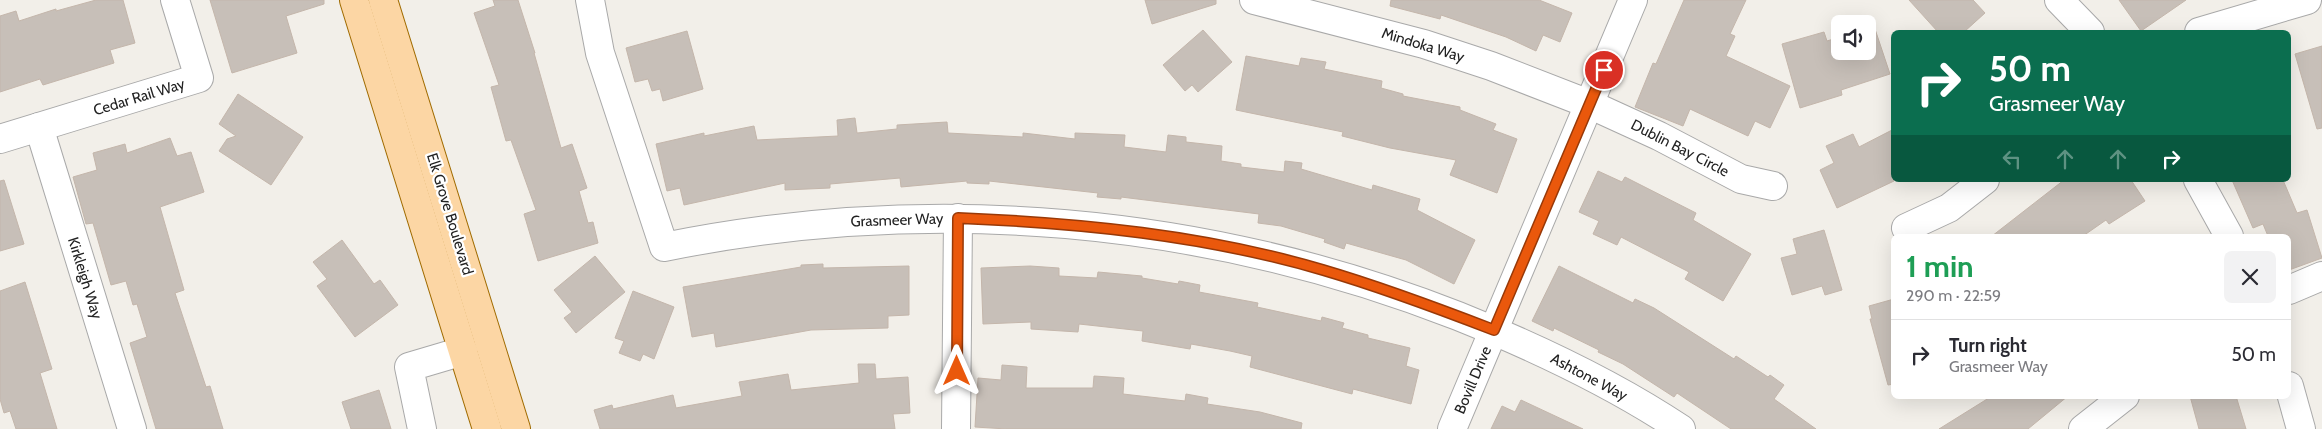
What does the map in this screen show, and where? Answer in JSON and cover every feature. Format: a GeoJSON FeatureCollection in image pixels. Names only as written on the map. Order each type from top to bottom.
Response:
{"type":"FeatureCollection","features":[{"type":"Feature","properties":{"kind":"main road","name":"Elk Grove Boulevard"},"geometry":{"type":"LineString","coordinates":[[354,0],[487,429]]}},
{"type":"Feature","properties":{"kind":"main road","name":"Elk Grove Boulevard"},"geometry":{"type":"LineString","coordinates":[[383,0],[516,429]]}},
{"type":"Feature","properties":{"kind":"street","name":"Cedar Rail Way"},"geometry":{"type":"LineString","coordinates":[[0,140],[199,78],[175,0]]}},
{"type":"Feature","properties":{"kind":"street","name":"Grasmeer Way"},"geometry":{"type":"LineString","coordinates":[[590,0],[600,52],[664,247],[794,226],[892,219],[958,218],[1060,222],[1142,231],[1234,248],[1322,269],[1409,297],[1494,330]]}},
{"type":"Feature","properties":{"kind":"street","name":"Mindoka Way"},"geometry":{"type":"LineString","coordinates":[[1254,0],[1424,44],[1491,66],[1589,104]]}},
{"type":"Feature","properties":{"kind":"street","name":"Bovill Drive"},"geometry":{"type":"LineString","coordinates":[[1452,429],[1633,0]]}},
{"type":"Feature","properties":{"kind":"street"},"geometry":{"type":"LineString","coordinates":[[2059,0],[2088,30]]}},
{"type":"Feature","properties":{"kind":"street"},"geometry":{"type":"LineString","coordinates":[[2206,30],[2307,0]]}},
{"type":"Feature","properties":{"kind":"street","name":"Dublin Bay Circle"},"geometry":{"type":"LineString","coordinates":[[1589,104],[1659,136],[1741,179],[1773,186]]}},
{"type":"Feature","properties":{"kind":"street","name":"Kirkleigh Way"},"geometry":{"type":"LineString","coordinates":[[39,127],[132,429]]}},
{"type":"Feature","properties":{"kind":"street"},"geometry":{"type":"LineString","coordinates":[[1906,228],[1949,208],[1982,182]]}},
{"type":"Feature","properties":{"kind":"street"},"geometry":{"type":"LineString","coordinates":[[2199,182],[2228,234]]}},
{"type":"Feature","properties":{"kind":"street"},"geometry":{"type":"LineString","coordinates":[[956,429],[958,218]]}},
{"type":"Feature","properties":{"kind":"street"},"geometry":{"type":"LineString","coordinates":[[2291,289],[2322,276]]}},
{"type":"Feature","properties":{"kind":"street","name":"Ashtone Way"},"geometry":{"type":"LineString","coordinates":[[1494,330],[1613,389],[1681,429]]}},
{"type":"Feature","properties":{"kind":"street"},"geometry":{"type":"LineString","coordinates":[[422,429],[409,367],[463,351]]}},
{"type":"Feature","properties":{"kind":"street"},"geometry":{"type":"LineString","coordinates":[[2291,393],[2301,429]]}},
{"type":"Feature","properties":{"kind":"street"},"geometry":{"type":"LineString","coordinates":[[2082,429],[2121,399]]}},
{"type":"Feature","properties":{"kind":"building"},"geometry":{"type":"Polygon","coordinates":[[[96,0],[123,0],[135,43],[110,50],[114,63],[43,85],[40,79],[0,92],[0,16],[16,11],[19,21],[56,9],[56,11],[96,0]]]}},
{"type":"Feature","properties":{"kind":"building"},"geometry":{"type":"Polygon","coordinates":[[[210,0],[324,0],[324,4],[286,16],[297,53],[232,73],[210,0]]]}},
{"type":"Feature","properties":{"kind":"building"},"geometry":{"type":"Polygon","coordinates":[[[493,0],[518,0],[535,53],[561,148],[572,144],[587,188],[579,191],[588,223],[593,222],[598,243],[538,261],[524,214],[536,210],[511,140],[506,141],[491,87],[499,85],[474,13],[495,6],[493,0]]]}},
{"type":"Feature","properties":{"kind":"building"},"geometry":{"type":"Polygon","coordinates":[[[1145,0],[1216,0],[1216,4],[1152,24],[1145,0]]]}},
{"type":"Feature","properties":{"kind":"building"},"geometry":{"type":"Polygon","coordinates":[[[1391,0],[1539,0],[1572,13],[1560,42],[1543,35],[1536,51],[1506,37],[1441,15],[1440,19],[1390,6],[1391,0]]]}},
{"type":"Feature","properties":{"kind":"building"},"geometry":{"type":"Polygon","coordinates":[[[1684,0],[1746,0],[1730,34],[1735,36],[1726,56],[1790,86],[1770,128],[1755,121],[1748,136],[1690,109],[1683,126],[1635,107],[1653,63],[1656,64],[1684,0]]]}},
{"type":"Feature","properties":{"kind":"building"},"geometry":{"type":"Polygon","coordinates":[[[1909,0],[1973,0],[1985,13],[1966,30],[1936,30],[1909,0]]]}},
{"type":"Feature","properties":{"kind":"building"},"geometry":{"type":"Polygon","coordinates":[[[2119,0],[2186,0],[2142,30],[2140,30],[2119,0]]]}},
{"type":"Feature","properties":{"kind":"building"},"geometry":{"type":"Polygon","coordinates":[[[1203,30],[1232,62],[1198,92],[1192,85],[1185,91],[1163,65],[1203,30]]]}},
{"type":"Feature","properties":{"kind":"building"},"geometry":{"type":"Polygon","coordinates":[[[687,31],[703,89],[663,101],[660,89],[652,91],[648,79],[635,82],[626,48],[687,31]]]}},
{"type":"Feature","properties":{"kind":"building"},"geometry":{"type":"Polygon","coordinates":[[[1824,32],[1827,41],[1831,40],[1831,60],[1876,60],[1876,32],[1890,74],[1841,90],[1842,95],[1800,108],[1782,44],[1824,32]]]}},
{"type":"Feature","properties":{"kind":"building"},"geometry":{"type":"Polygon","coordinates":[[[2322,46],[2322,128],[2317,129],[2295,54],[2322,46]]]}},
{"type":"Feature","properties":{"kind":"building"},"geometry":{"type":"Polygon","coordinates":[[[1246,56],[1299,66],[1301,58],[1326,62],[1324,69],[1382,81],[1381,88],[1403,94],[1403,96],[1460,107],[1460,110],[1496,124],[1493,130],[1517,139],[1497,193],[1450,175],[1456,160],[1390,148],[1342,136],[1343,132],[1236,110],[1246,56]]]}},
{"type":"Feature","properties":{"kind":"building"},"geometry":{"type":"Polygon","coordinates":[[[238,94],[303,137],[271,185],[219,151],[227,139],[236,136],[219,124],[238,94]]]}},
{"type":"Feature","properties":{"kind":"building"},"geometry":{"type":"Polygon","coordinates":[[[855,118],[857,133],[897,129],[897,125],[947,122],[948,133],[1023,137],[1023,133],[1075,139],[1075,133],[1125,135],[1124,147],[1166,152],[1168,135],[1186,137],[1186,142],[1222,146],[1221,161],[1241,164],[1241,167],[1284,172],[1285,161],[1302,163],[1301,169],[1372,190],[1373,185],[1420,199],[1417,210],[1475,240],[1454,284],[1406,260],[1346,243],[1344,249],[1324,242],[1325,239],[1281,226],[1258,223],[1259,214],[1121,197],[1121,199],[1097,197],[1098,193],[989,181],[989,184],[967,183],[967,181],[901,187],[900,178],[830,184],[830,188],[785,190],[785,183],[684,205],[680,188],[667,191],[656,144],[704,133],[704,136],[754,126],[757,140],[838,136],[837,120],[855,118]]]}},
{"type":"Feature","properties":{"kind":"building"},"geometry":{"type":"Polygon","coordinates":[[[1891,131],[1892,182],[1837,208],[1820,170],[1834,163],[1826,146],[1853,134],[1859,147],[1891,131]]]}},
{"type":"Feature","properties":{"kind":"building"},"geometry":{"type":"Polygon","coordinates":[[[170,138],[177,156],[191,152],[204,192],[160,207],[184,290],[175,293],[206,387],[210,386],[223,429],[156,429],[130,343],[147,337],[137,304],[133,305],[126,281],[111,285],[93,223],[86,224],[73,177],[97,170],[93,153],[125,144],[127,153],[170,138]]]}},
{"type":"Feature","properties":{"kind":"building"},"geometry":{"type":"Polygon","coordinates":[[[1598,171],[1622,182],[1625,177],[1696,213],[1693,220],[1751,254],[1723,301],[1685,279],[1689,272],[1621,237],[1617,245],[1593,234],[1599,221],[1579,212],[1598,171]]]}},
{"type":"Feature","properties":{"kind":"building"},"geometry":{"type":"Polygon","coordinates":[[[4,180],[24,244],[0,251],[0,181],[4,180]]]}},
{"type":"Feature","properties":{"kind":"building"},"geometry":{"type":"Polygon","coordinates":[[[2061,182],[2132,182],[2145,201],[2109,224],[2106,220],[2086,234],[1995,234],[2061,182]]]}},
{"type":"Feature","properties":{"kind":"building"},"geometry":{"type":"Polygon","coordinates":[[[2233,182],[2284,182],[2297,213],[2307,210],[2322,258],[2291,269],[2291,234],[2267,234],[2263,224],[2253,228],[2233,182]]]}},
{"type":"Feature","properties":{"kind":"building"},"geometry":{"type":"Polygon","coordinates":[[[1824,230],[1842,290],[1825,295],[1822,286],[1792,295],[1781,258],[1797,254],[1793,239],[1824,230]]]}},
{"type":"Feature","properties":{"kind":"building"},"geometry":{"type":"Polygon","coordinates":[[[342,240],[374,284],[380,280],[398,305],[355,337],[317,286],[327,279],[313,262],[342,240]]]}},
{"type":"Feature","properties":{"kind":"building"},"geometry":{"type":"Polygon","coordinates":[[[595,256],[625,292],[576,333],[564,318],[572,312],[554,290],[595,256]]]}},
{"type":"Feature","properties":{"kind":"building"},"geometry":{"type":"Polygon","coordinates":[[[823,264],[823,268],[909,266],[909,315],[888,316],[888,328],[811,330],[716,347],[714,333],[692,337],[683,287],[801,267],[801,265],[823,264]]]}},
{"type":"Feature","properties":{"kind":"building"},"geometry":{"type":"Polygon","coordinates":[[[1030,266],[1059,268],[1059,276],[1097,278],[1098,272],[1142,276],[1142,278],[1178,284],[1179,281],[1200,285],[1199,292],[1258,303],[1257,307],[1321,321],[1322,317],[1344,323],[1342,328],[1368,335],[1368,338],[1410,348],[1406,366],[1419,370],[1411,404],[1353,389],[1352,394],[1250,367],[1252,356],[1191,344],[1190,349],[1142,341],[1143,331],[1079,324],[1078,332],[1031,329],[1031,322],[983,324],[981,268],[1030,266]]]}},
{"type":"Feature","properties":{"kind":"building"},"geometry":{"type":"Polygon","coordinates":[[[1559,266],[1633,303],[1635,299],[1654,308],[1734,359],[1736,356],[1768,377],[1770,375],[1784,385],[1774,399],[1816,429],[1731,429],[1677,393],[1674,397],[1623,364],[1598,352],[1599,350],[1554,328],[1553,331],[1532,321],[1559,266]]]}},
{"type":"Feature","properties":{"kind":"building"},"geometry":{"type":"Polygon","coordinates":[[[25,282],[52,369],[40,373],[57,429],[16,429],[10,411],[4,413],[0,399],[0,291],[25,282]]]}},
{"type":"Feature","properties":{"kind":"building"},"geometry":{"type":"Polygon","coordinates":[[[633,291],[674,307],[654,359],[643,354],[640,361],[619,353],[624,341],[615,338],[633,291]]]}},
{"type":"Feature","properties":{"kind":"building"},"geometry":{"type":"Polygon","coordinates":[[[1891,300],[1891,384],[1888,385],[1870,319],[1872,319],[1869,306],[1891,300]]]}},
{"type":"Feature","properties":{"kind":"building"},"geometry":{"type":"Polygon","coordinates":[[[858,364],[875,364],[876,379],[908,377],[910,413],[893,414],[895,429],[600,429],[594,410],[612,405],[613,409],[673,395],[676,408],[742,396],[739,382],[788,374],[791,390],[859,383],[858,364]]]}},
{"type":"Feature","properties":{"kind":"building"},"geometry":{"type":"Polygon","coordinates":[[[1002,365],[1027,367],[1026,388],[1093,388],[1094,376],[1124,378],[1123,394],[1185,401],[1186,394],[1208,398],[1207,404],[1260,412],[1302,423],[1301,429],[1007,429],[975,427],[978,378],[1001,380],[1002,365]]]}},
{"type":"Feature","properties":{"kind":"building"},"geometry":{"type":"Polygon","coordinates":[[[379,390],[391,429],[351,429],[342,402],[379,390]]]}},
{"type":"Feature","properties":{"kind":"building"},"geometry":{"type":"Polygon","coordinates":[[[1987,399],[2064,399],[2028,429],[1939,429],[1987,399]]]}},
{"type":"Feature","properties":{"kind":"building"},"geometry":{"type":"Polygon","coordinates":[[[2191,399],[2237,399],[2246,429],[2199,429],[2191,399]]]}},
{"type":"Feature","properties":{"kind":"building"},"geometry":{"type":"Polygon","coordinates":[[[1521,400],[1583,429],[1491,429],[1502,406],[1515,412],[1521,400]]]}},
{"type":"Feature","properties":{"kind":"route"},"geometry":{"type":"LineString","coordinates":[[957,371],[958,218],[1050,221],[1142,231],[1234,248],[1322,269],[1409,297],[1494,330],[1604,70]]}}]}
